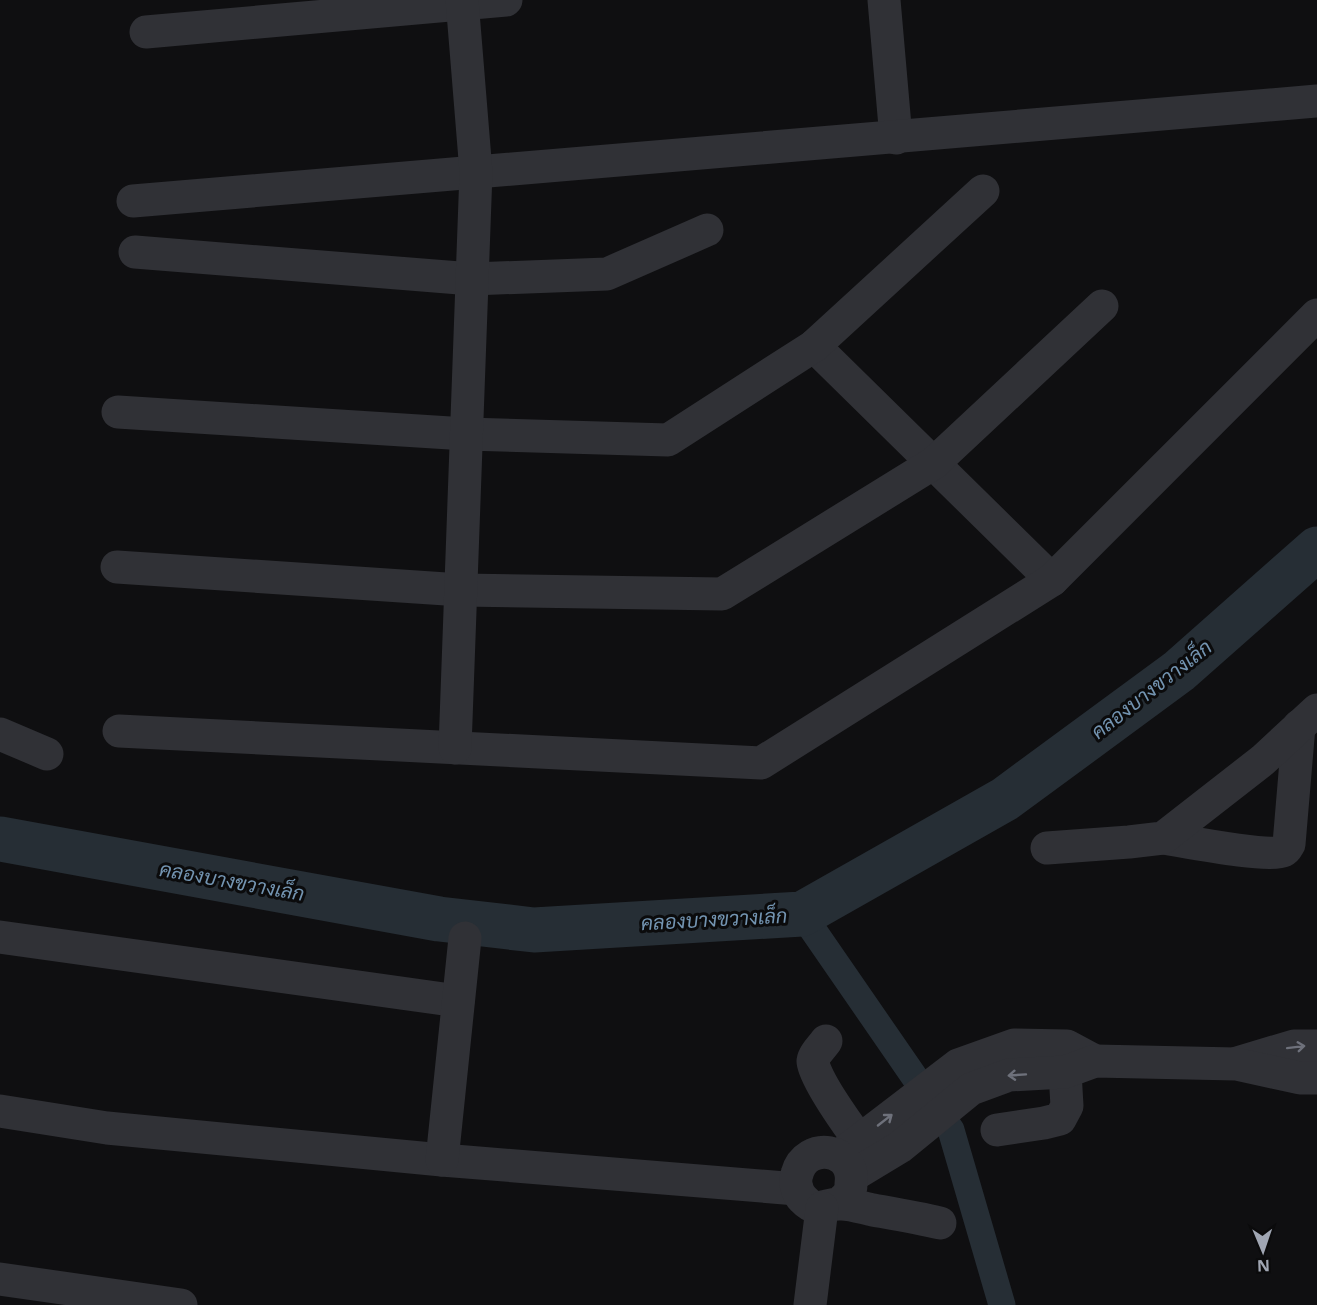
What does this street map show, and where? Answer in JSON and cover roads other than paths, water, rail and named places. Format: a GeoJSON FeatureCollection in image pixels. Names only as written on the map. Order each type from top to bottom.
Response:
{"type":"FeatureCollection","features":[{"type":"Feature","properties":{"kind":"street"},"geometry":{"type":"LineString","coordinates":[[146,32],[463,2],[506,0]]}},
{"type":"Feature","properties":{"kind":"street"},"geometry":{"type":"LineString","coordinates":[[884,0],[896,138]]}},
{"type":"Feature","properties":{"kind":"street"},"geometry":{"type":"LineString","coordinates":[[455,748],[476,172],[463,2]]}},
{"type":"Feature","properties":{"kind":"street"},"geometry":{"type":"LineString","coordinates":[[133,201],[1317,101]]}},
{"type":"Feature","properties":{"kind":"street"},"geometry":{"type":"LineString","coordinates":[[118,412],[466,434],[668,440],[814,346],[983,191]]}},
{"type":"Feature","properties":{"kind":"street"},"geometry":{"type":"LineString","coordinates":[[135,252],[472,279],[607,274],[707,230]]}},
{"type":"Feature","properties":{"kind":"street"},"geometry":{"type":"LineString","coordinates":[[117,567],[461,590],[722,594],[934,463],[1102,306]]}},
{"type":"Feature","properties":{"kind":"street"},"geometry":{"type":"LineString","coordinates":[[119,730],[761,763],[1052,580],[1317,315]]}},
{"type":"Feature","properties":{"kind":"street"},"geometry":{"type":"LineString","coordinates":[[814,346],[1052,580]]}},
{"type":"Feature","properties":{"kind":"street"},"geometry":{"type":"LineString","coordinates":[[1163,838],[1263,760],[1308,718]]}},
{"type":"Feature","properties":{"kind":"street"},"geometry":{"type":"LineString","coordinates":[[1047,848],[1163,838],[1266,853],[1284,851],[1289,844],[1308,718]]}},
{"type":"Feature","properties":{"kind":"street"},"geometry":{"type":"LineString","coordinates":[[0,734],[47,754]]}},
{"type":"Feature","properties":{"kind":"street"},"geometry":{"type":"LineString","coordinates":[[0,937],[458,1001]]}},
{"type":"Feature","properties":{"kind":"street"},"geometry":{"type":"LineString","coordinates":[[442,1160],[465,938]]}},
{"type":"Feature","properties":{"kind":"street"},"geometry":{"type":"LineString","coordinates":[[810,1305],[835,1179],[830,1098],[813,1064],[814,1057],[826,1041]]}},
{"type":"Feature","properties":{"kind":"street"},"geometry":{"type":"LineString","coordinates":[[1236,1064],[1294,1046],[1317,1046]]}},
{"type":"Feature","properties":{"kind":"street"},"geometry":{"type":"LineString","coordinates":[[835,1179],[900,1147],[970,1089],[1009,1075],[1076,1060],[1236,1064],[1300,1078],[1317,1078]]}},
{"type":"Feature","properties":{"kind":"street"},"geometry":{"type":"LineString","coordinates":[[997,1130],[1060,1119],[1067,1106],[1076,1060]]}},
{"type":"Feature","properties":{"kind":"street"},"geometry":{"type":"LineString","coordinates":[[0,1111],[107,1128],[442,1160],[835,1179],[940,1222]]}},
{"type":"Feature","properties":{"kind":"street"},"geometry":{"type":"LineString","coordinates":[[0,1279],[181,1305]]}},
{"type":"Feature","properties":{"kind":"waterway","name":"คลองบางขวางเล็ก"},"geometry":{"type":"LineString","coordinates":[[0,839],[439,919],[534,930],[802,914],[1005,799],[1179,671],[1317,549]]}},
{"type":"Feature","properties":{"kind":"waterway"},"geometry":{"type":"LineString","coordinates":[[802,914],[951,1130],[1002,1305]]}}]}
